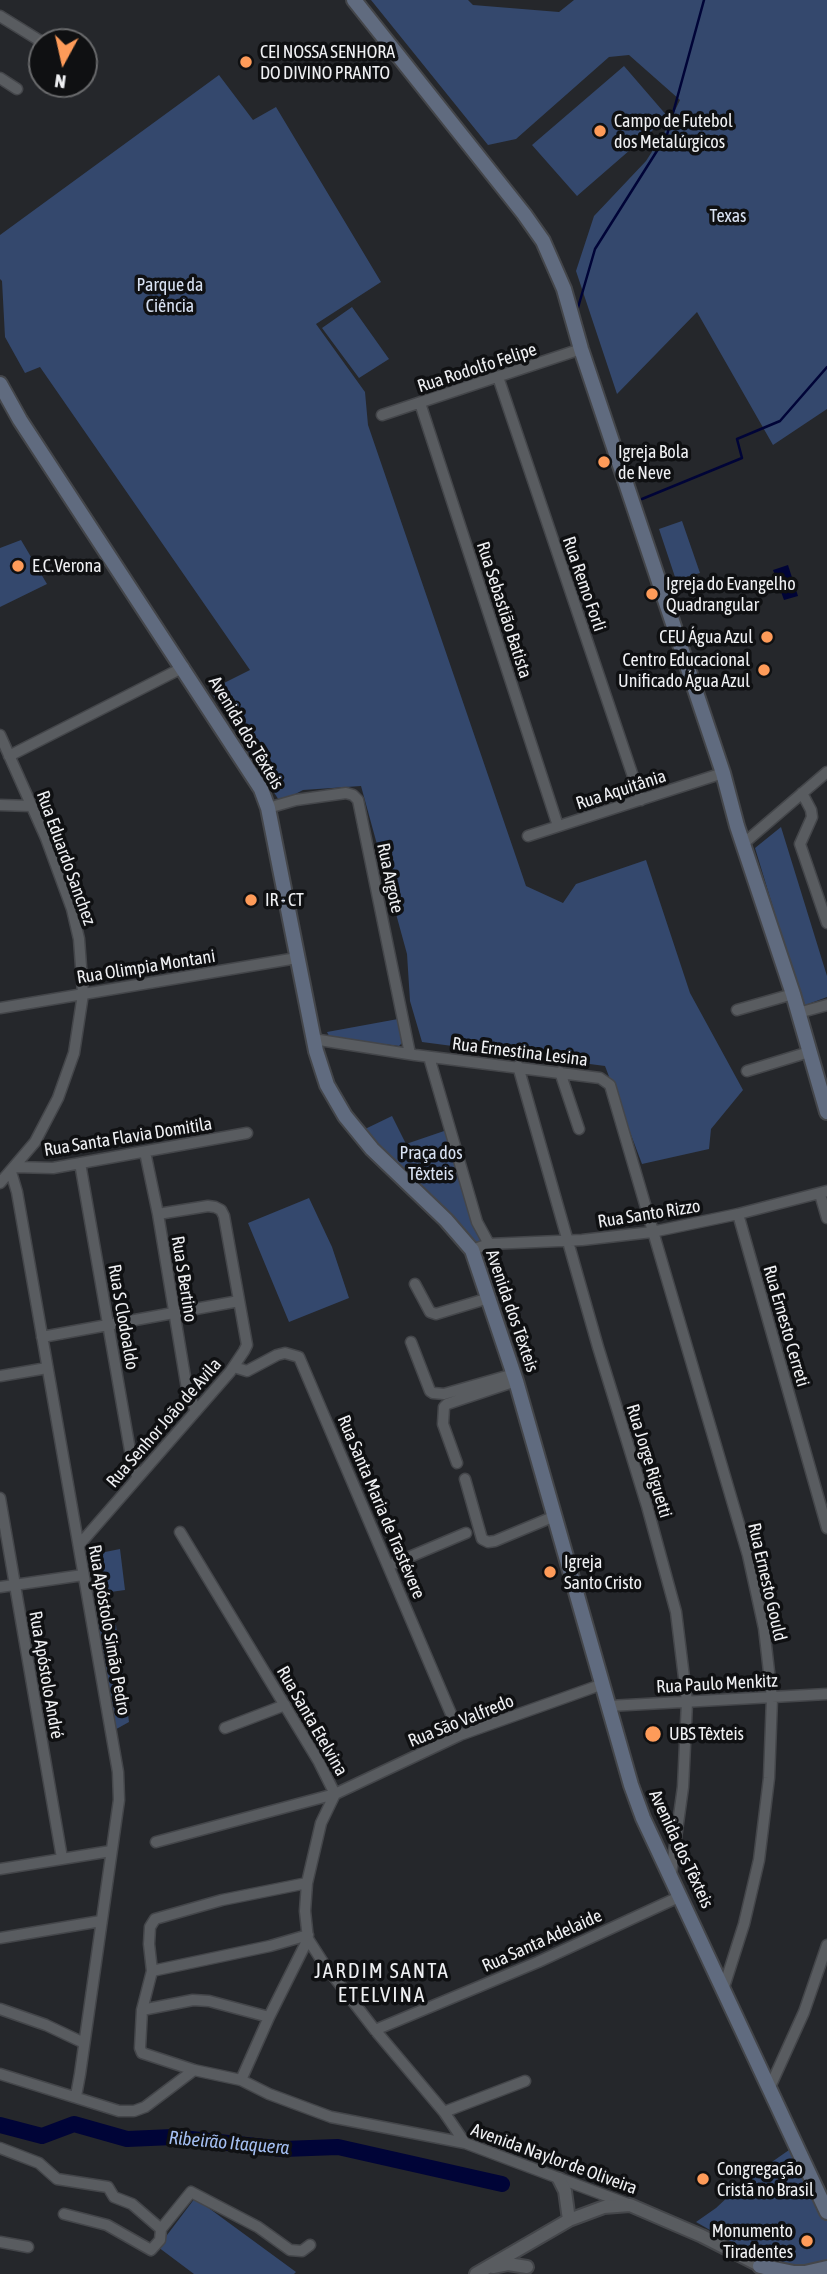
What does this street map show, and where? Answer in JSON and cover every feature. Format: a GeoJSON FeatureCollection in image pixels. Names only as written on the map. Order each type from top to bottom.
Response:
{"type":"FeatureCollection","features":[{"type":"Feature","properties":{"kind":"main road"},"geometry":{"type":"LineString","coordinates":[[354,0],[543,241],[564,289],[581,349],[723,773],[743,844],[793,994],[827,1112]]}},
{"type":"Feature","properties":{"kind":"main road","name":"Avenida dos Têxteis"},"geometry":{"type":"LineString","coordinates":[[0,383],[20,420],[184,667],[261,789],[268,808],[313,1039],[327,1084],[345,1116],[372,1149],[446,1220],[472,1250],[515,1377],[631,1785],[643,1818],[827,2212]]}},
{"type":"Feature","properties":{"kind":"main road","name":"Avenida dos Têxteis"},"geometry":{"type":"LineString","coordinates":[[806,2169],[827,2191]]}},
{"type":"Feature","properties":{"kind":"main road"},"geometry":{"type":"LineString","coordinates":[[760,2266],[794,2273],[827,2268]]}},
{"type":"Feature","properties":{"kind":"street"},"geometry":{"type":"LineString","coordinates":[[0,16],[28,33]]}},
{"type":"Feature","properties":{"kind":"street"},"geometry":{"type":"LineString","coordinates":[[0,78],[17,89]]}},
{"type":"Feature","properties":{"kind":"street","name":"Rua Rodolfo Felipe"},"geometry":{"type":"LineString","coordinates":[[382,415],[581,349]]}},
{"type":"Feature","properties":{"kind":"street","name":"Rua Remo Forli"},"geometry":{"type":"LineString","coordinates":[[498,377],[641,800]]}},
{"type":"Feature","properties":{"kind":"street","name":"Rua Sebastião Batista"},"geometry":{"type":"LineString","coordinates":[[420,403],[558,826]]}},
{"type":"Feature","properties":{"kind":"street"},"geometry":{"type":"LineString","coordinates":[[9,756],[184,667]]}},
{"type":"Feature","properties":{"kind":"street","name":"Rua Eduardo Sanchez"},"geometry":{"type":"LineString","coordinates":[[0,735],[72,909],[79,939],[83,994],[78,1033],[65,1081],[51,1114],[35,1142],[0,1183]]}},
{"type":"Feature","properties":{"kind":"street"},"geometry":{"type":"LineString","coordinates":[[743,844],[827,772]]}},
{"type":"Feature","properties":{"kind":"street","name":"Rua Aquitânia"},"geometry":{"type":"LineString","coordinates":[[528,836],[723,773]]}},
{"type":"Feature","properties":{"kind":"street","name":"Rua Argote"},"geometry":{"type":"LineString","coordinates":[[268,808],[296,800],[346,793],[358,800],[410,1054]]}},
{"type":"Feature","properties":{"kind":"street"},"geometry":{"type":"LineString","coordinates":[[802,793],[812,817],[800,844],[827,923]]}},
{"type":"Feature","properties":{"kind":"street"},"geometry":{"type":"LineString","coordinates":[[0,805],[31,806]]}},
{"type":"Feature","properties":{"kind":"street","name":"Rua Olimpia Montani"},"geometry":{"type":"LineString","coordinates":[[0,1008],[298,958]]}},
{"type":"Feature","properties":{"kind":"street"},"geometry":{"type":"LineString","coordinates":[[737,1010],[793,994]]}},
{"type":"Feature","properties":{"kind":"street"},"geometry":{"type":"LineString","coordinates":[[798,1013],[827,1005]]}},
{"type":"Feature","properties":{"kind":"street","name":"Rua Ernestina Lesina"},"geometry":{"type":"LineString","coordinates":[[313,1039],[429,1057],[600,1078],[610,1085],[652,1232]]}},
{"type":"Feature","properties":{"kind":"street"},"geometry":{"type":"LineString","coordinates":[[747,1071],[809,1052]]}},
{"type":"Feature","properties":{"kind":"street"},"geometry":{"type":"LineString","coordinates":[[429,1057],[477,1222],[489,1244]]}},
{"type":"Feature","properties":{"kind":"street","name":"Rua Jorge Riguetti"},"geometry":{"type":"LineString","coordinates":[[518,1066],[676,1612],[687,1702],[683,1787],[671,1874]]}},
{"type":"Feature","properties":{"kind":"street"},"geometry":{"type":"LineString","coordinates":[[560,1072],[579,1129]]}},
{"type":"Feature","properties":{"kind":"street","name":"Rua Santa Flavia Domitila"},"geometry":{"type":"LineString","coordinates":[[13,1170],[53,1168],[247,1133]]}},
{"type":"Feature","properties":{"kind":"street","name":"Rua S Bertino"},"geometry":{"type":"LineString","coordinates":[[145,1152],[187,1389],[196,1411]]}},
{"type":"Feature","properties":{"kind":"street","name":"Rua S Clodoaldo"},"geometry":{"type":"LineString","coordinates":[[80,1163],[137,1476]]}},
{"type":"Feature","properties":{"kind":"street","name":"Rua Apóstolo Simão Pedro"},"geometry":{"type":"LineString","coordinates":[[13,1170],[118,1772],[119,1800],[76,2096]]}},
{"type":"Feature","properties":{"kind":"street"},"geometry":{"type":"LineString","coordinates":[[823,1192],[827,1219]]}},
{"type":"Feature","properties":{"kind":"street","name":"Rua Santo Rizzo"},"geometry":{"type":"LineString","coordinates":[[472,1250],[489,1244],[568,1241],[652,1232],[823,1192]]}},
{"type":"Feature","properties":{"kind":"street","name":"Rua Senhor João de Avila"},"geometry":{"type":"LineString","coordinates":[[79,1545],[234,1367],[247,1345],[221,1210],[208,1206],[158,1214]]}},
{"type":"Feature","properties":{"kind":"street","name":"Rua Ernesto Cerreti"},"geometry":{"type":"LineString","coordinates":[[738,1214],[826,1523]]}},
{"type":"Feature","properties":{"kind":"street","name":"Rua Ernesto Gould"},"geometry":{"type":"LineString","coordinates":[[652,1232],[748,1555],[764,1628],[772,1698],[769,1778],[759,1860],[744,1924],[724,1987]]}},
{"type":"Feature","properties":{"kind":"street"},"geometry":{"type":"LineString","coordinates":[[415,1284],[430,1312],[436,1314],[489,1298]]}},
{"type":"Feature","properties":{"kind":"street"},"geometry":{"type":"LineString","coordinates":[[42,1337],[239,1301]]}},
{"type":"Feature","properties":{"kind":"street"},"geometry":{"type":"LineString","coordinates":[[411,1342],[433,1393],[444,1394],[515,1377]]}},
{"type":"Feature","properties":{"kind":"street","name":"Rua Santa Maria de Trastévere"},"geometry":{"type":"LineString","coordinates":[[234,1367],[247,1371],[285,1353],[299,1357],[460,1735]]}},
{"type":"Feature","properties":{"kind":"street"},"geometry":{"type":"LineString","coordinates":[[0,1376],[47,1368]]}},
{"type":"Feature","properties":{"kind":"street"},"geometry":{"type":"LineString","coordinates":[[457,1463],[443,1424],[444,1407],[515,1377]]}},
{"type":"Feature","properties":{"kind":"street"},"geometry":{"type":"LineString","coordinates":[[465,1479],[482,1539],[488,1542],[555,1516]]}},
{"type":"Feature","properties":{"kind":"street","name":"Rua Apóstolo André"},"geometry":{"type":"LineString","coordinates":[[0,1498],[62,1858]]}},
{"type":"Feature","properties":{"kind":"street","name":"Rua Santa Etelvina"},"geometry":{"type":"LineString","coordinates":[[180,1532],[319,1762],[335,1794],[321,1823],[307,1883],[305,1911],[308,1937]]}},
{"type":"Feature","properties":{"kind":"street"},"geometry":{"type":"LineString","coordinates":[[388,1566],[466,1533]]}},
{"type":"Feature","properties":{"kind":"street"},"geometry":{"type":"LineString","coordinates":[[0,1587],[83,1575]]}},
{"type":"Feature","properties":{"kind":"street","name":"Rua São Valfredo"},"geometry":{"type":"LineString","coordinates":[[156,1842],[335,1794],[460,1735],[603,1684]]}},
{"type":"Feature","properties":{"kind":"street","name":"Rua Paulo Menkitz"},"geometry":{"type":"LineString","coordinates":[[609,1706],[827,1694]]}},
{"type":"Feature","properties":{"kind":"street"},"geometry":{"type":"LineString","coordinates":[[225,1728],[285,1705]]}},
{"type":"Feature","properties":{"kind":"street"},"geometry":{"type":"LineString","coordinates":[[0,1868],[111,1851]]}},
{"type":"Feature","properties":{"kind":"street"},"geometry":{"type":"LineString","coordinates":[[269,2017],[193,2000],[142,2010],[152,1971],[150,1927],[155,1919],[222,1900],[307,1883]]}},
{"type":"Feature","properties":{"kind":"street","name":"Rua Santa Adelaide"},"geometry":{"type":"LineString","coordinates":[[375,2029],[538,1962],[681,1896]]}},
{"type":"Feature","properties":{"kind":"street"},"geometry":{"type":"LineString","coordinates":[[0,1938],[101,1921]]}},
{"type":"Feature","properties":{"kind":"street"},"geometry":{"type":"LineString","coordinates":[[152,1971],[308,1937]]}},
{"type":"Feature","properties":{"kind":"street"},"geometry":{"type":"LineString","coordinates":[[241,2080],[308,1937]]}},
{"type":"Feature","properties":{"kind":"street"},"geometry":{"type":"LineString","coordinates":[[308,1937],[375,2029],[444,2112],[465,2143]]}},
{"type":"Feature","properties":{"kind":"street"},"geometry":{"type":"LineString","coordinates":[[770,2087],[804,2012],[827,1945]]}},
{"type":"Feature","properties":{"kind":"street"},"geometry":{"type":"LineString","coordinates":[[0,2009],[46,2025],[84,2043]]}},
{"type":"Feature","properties":{"kind":"street","name":"Avenida Naylor de Oliveira"},"geometry":{"type":"LineString","coordinates":[[142,2010],[142,2053],[194,2070],[241,2080],[331,2117],[465,2143],[630,2205],[702,2236],[775,2274]]}},
{"type":"Feature","properties":{"kind":"street"},"geometry":{"type":"LineString","coordinates":[[0,2074],[119,2111],[145,2107],[194,2070]]}},
{"type":"Feature","properties":{"kind":"street"},"geometry":{"type":"LineString","coordinates":[[444,2112],[525,2081]]}},
{"type":"Feature","properties":{"kind":"street"},"geometry":{"type":"LineString","coordinates":[[0,2148],[39,2163],[57,2179],[108,2186],[114,2197],[132,2204],[161,2229]]}},
{"type":"Feature","properties":{"kind":"street"},"geometry":{"type":"LineString","coordinates":[[559,2179],[567,2199],[569,2220]]}},
{"type":"Feature","properties":{"kind":"street"},"geometry":{"type":"LineString","coordinates":[[64,2214],[107,2225],[151,2250],[160,2240],[161,2229],[191,2192],[258,2227],[290,2250],[302,2252],[310,2245]]}},
{"type":"Feature","properties":{"kind":"street"},"geometry":{"type":"LineString","coordinates":[[477,2273],[569,2220],[604,2207],[630,2205]]}},
{"type":"Feature","properties":{"kind":"street"},"geometry":{"type":"LineString","coordinates":[[477,2273],[508,2264],[527,2271],[533,2247],[539,2238]]}},
{"type":"Feature","properties":{"kind":"street"},"geometry":{"type":"LineString","coordinates":[[0,2242],[28,2247]]}},
{"type":"Feature","properties":{"kind":"green space","name":"Texas"},"geometry":{"type":"Polygon","coordinates":[[[371,0],[468,0],[473,5],[559,12],[574,0],[827,0],[827,409],[773,445],[697,312],[617,394],[576,271],[594,216],[646,161],[680,100],[629,55],[609,57],[516,139],[488,145],[371,0]]]}},
{"type":"Feature","properties":{"kind":"green space","name":"Campo de Futebol dos Metalúrgicos"},"geometry":{"type":"Polygon","coordinates":[[[624,66],[668,117],[577,196],[532,145],[624,66]]]}},
{"type":"Feature","properties":{"kind":"green space","name":"Parque da Ciência"},"geometry":{"type":"Polygon","coordinates":[[[219,75],[253,120],[276,107],[381,282],[316,324],[365,392],[368,425],[526,886],[563,903],[576,884],[646,860],[690,993],[743,1090],[711,1129],[709,1149],[642,1164],[605,1066],[422,1042],[410,1001],[407,954],[361,786],[303,790],[280,802],[210,690],[250,670],[40,367],[25,373],[5,337],[0,279],[0,235],[219,75]]]}},
{"type":"Feature","properties":{"kind":"green space"},"geometry":{"type":"Polygon","coordinates":[[[352,307],[389,359],[359,378],[322,328],[352,307]]]}},
{"type":"Feature","properties":{"kind":"green space"},"geometry":{"type":"Polygon","coordinates":[[[682,521],[700,573],[676,580],[659,529],[682,521]]]}},
{"type":"Feature","properties":{"kind":"green space","name":"E.C.Verona"},"geometry":{"type":"Polygon","coordinates":[[[21,540],[47,584],[0,607],[0,548],[21,540]]]}},
{"type":"Feature","properties":{"kind":"green space"},"geometry":{"type":"Polygon","coordinates":[[[781,827],[827,976],[827,997],[803,1006],[755,848],[781,827]]]}},
{"type":"Feature","properties":{"kind":"green space"},"geometry":{"type":"Polygon","coordinates":[[[398,1019],[403,1042],[399,1046],[337,1038],[329,1036],[327,1032],[398,1019]]]}},
{"type":"Feature","properties":{"kind":"green space","name":"Praça dos Têxteis"},"geometry":{"type":"Polygon","coordinates":[[[392,1116],[406,1144],[447,1130],[486,1241],[474,1247],[363,1130],[392,1116]]]}},
{"type":"Feature","properties":{"kind":"green space"},"geometry":{"type":"Polygon","coordinates":[[[309,1198],[332,1247],[349,1298],[289,1322],[248,1223],[309,1198]]]}},
{"type":"Feature","properties":{"kind":"green space"},"geometry":{"type":"Polygon","coordinates":[[[120,1549],[125,1590],[103,1593],[100,1553],[120,1549]]]}},
{"type":"Feature","properties":{"kind":"green space"},"geometry":{"type":"Polygon","coordinates":[[[98,1624],[116,1625],[129,1722],[111,1732],[98,1624]]]}},
{"type":"Feature","properties":{"kind":"green space"},"geometry":{"type":"Polygon","coordinates":[[[789,2150],[812,2198],[827,2220],[827,2263],[805,2269],[786,2266],[745,2250],[696,2222],[716,2208],[746,2180],[789,2150]]]}},
{"type":"Feature","properties":{"kind":"green space"},"geometry":{"type":"Polygon","coordinates":[[[195,2198],[296,2272],[194,2274],[158,2247],[195,2198]]]}},
{"type":"Feature","properties":{"kind":"shaded area"},"geometry":{"type":"Polygon","coordinates":[[[788,565],[798,596],[784,600],[773,570],[788,565]]]}},
{"type":"Feature","properties":{"kind":"waterway"},"geometry":{"type":"LineString","coordinates":[[577,311],[595,249],[667,135],[704,0]]}},
{"type":"Feature","properties":{"kind":"waterway"},"geometry":{"type":"LineString","coordinates":[[642,499],[742,458],[737,439],[780,421],[827,367]]}},
{"type":"Feature","properties":{"kind":"waterway","name":"Ribeirão Itaquera"},"geometry":{"type":"LineString","coordinates":[[0,2125],[42,2136],[74,2124],[127,2139],[173,2137],[283,2149],[338,2147],[502,2184]]}},
{"type":"Feature","properties":{"kind":"place","name":"CEI NOSSA SENHORA DO DIVINO PRANTO"},"geometry":{"type":"Point","coordinates":[246,62]}},
{"type":"Feature","properties":{"kind":"place","name":"Campo de Futebol dos Metalúrgicos"},"geometry":{"type":"Point","coordinates":[600,131]}},
{"type":"Feature","properties":{"kind":"place","name":"Igreja Bola de Neve"},"geometry":{"type":"Point","coordinates":[604,462]}},
{"type":"Feature","properties":{"kind":"place","name":"E.C.Verona"},"geometry":{"type":"Point","coordinates":[18,566]}},
{"type":"Feature","properties":{"kind":"place","name":"Igreja do Evangelho Quadrangular"},"geometry":{"type":"Point","coordinates":[652,594]}},
{"type":"Feature","properties":{"kind":"place","name":"CEU Água Azul"},"geometry":{"type":"Point","coordinates":[767,637]}},
{"type":"Feature","properties":{"kind":"place","name":"Centro Educacional Unificado Água Azul"},"geometry":{"type":"Point","coordinates":[764,670]}},
{"type":"Feature","properties":{"kind":"place","name":"IR - CT"},"geometry":{"type":"Point","coordinates":[251,900]}},
{"type":"Feature","properties":{"kind":"place","name":"Igreja Santo Cristo"},"geometry":{"type":"Point","coordinates":[550,1572]}},
{"type":"Feature","properties":{"kind":"place","name":"UBS Têxteis"},"geometry":{"type":"Point","coordinates":[653,1734]}},
{"type":"Feature","properties":{"kind":"place","name":"Congregação Cristã no Brasil"},"geometry":{"type":"Point","coordinates":[703,2179]}},
{"type":"Feature","properties":{"kind":"place","name":"Monumento Tiradentes"},"geometry":{"type":"Point","coordinates":[807,2241]}},
{"type":"Feature","properties":{"kind":"district","name":"JARDIM SANTA ETELVINA"},"geometry":{"type":"Point","coordinates":[382,1983]}}]}
